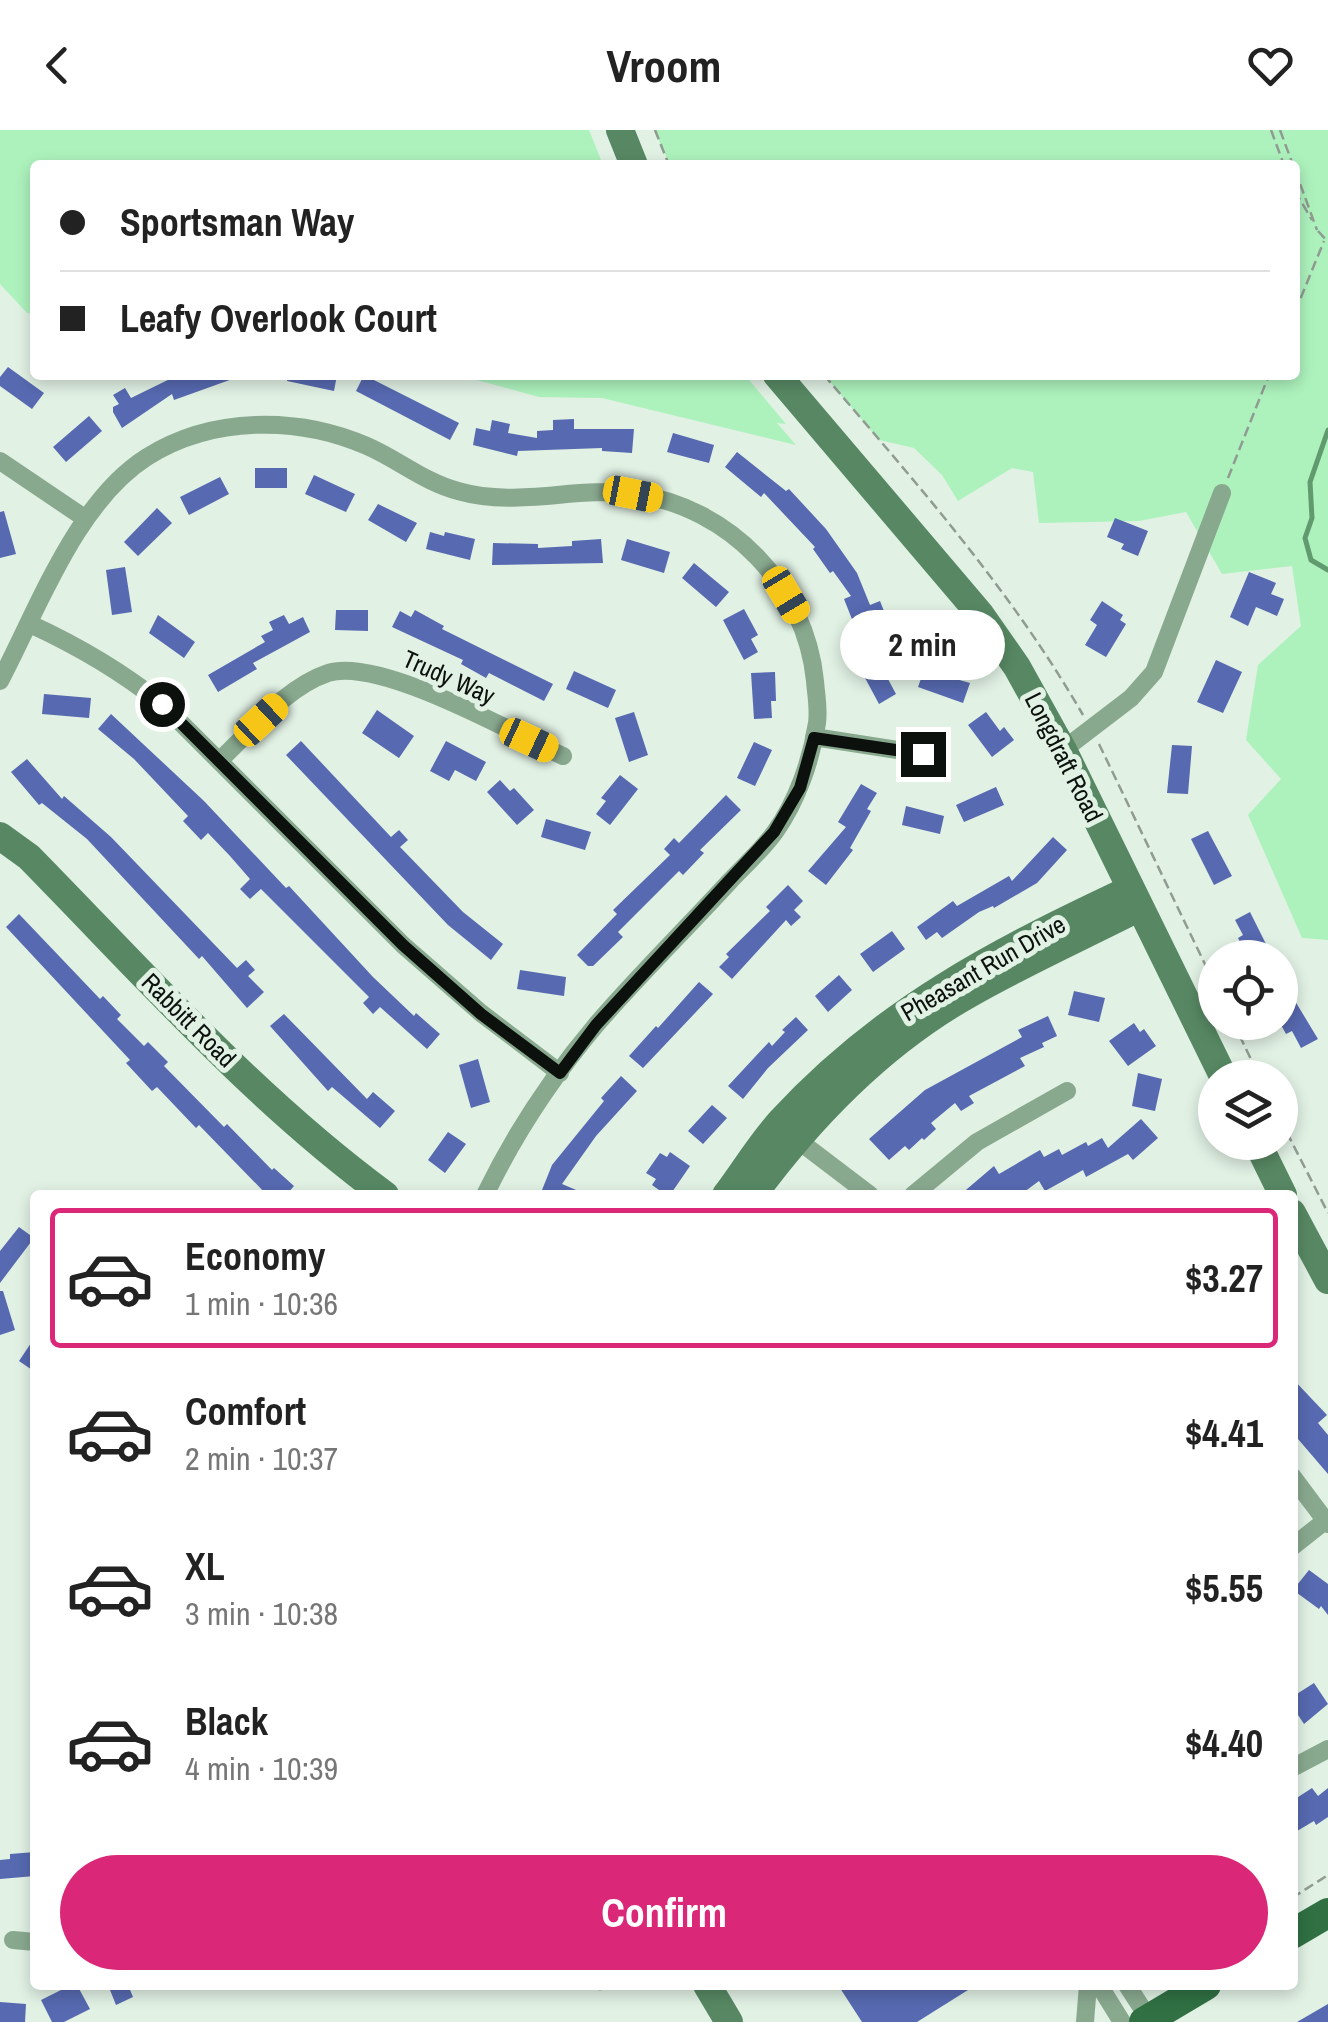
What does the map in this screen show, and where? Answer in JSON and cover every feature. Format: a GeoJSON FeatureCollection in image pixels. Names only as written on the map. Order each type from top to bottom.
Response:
{"type":"FeatureCollection","features":[{"type":"Feature","properties":{"kind":"main road"},"geometry":{"type":"LineString","coordinates":[[1298,1930],[1328,1912]]}},
{"type":"Feature","properties":{"kind":"main road"},"geometry":{"type":"LineString","coordinates":[[1138,2021],[1191,1990]]}},
{"type":"Feature","properties":{"kind":"street"},"geometry":{"type":"LineString","coordinates":[[620,130],[632,160]]}},
{"type":"Feature","properties":{"kind":"street","name":"Longdraft Road"},"geometry":{"type":"LineString","coordinates":[[781,380],[980,614],[1017,667],[1215,1060]]}},
{"type":"Feature","properties":{"kind":"street"},"geometry":{"type":"LineString","coordinates":[[0,681],[74,538],[118,482],[147,458],[193,438],[254,424],[314,428],[368,447],[421,478],[459,492],[508,500],[596,492],[666,500],[713,520],[747,546],[775,577],[796,612],[812,654],[818,716],[800,788],[774,832],[596,1025],[501,1162],[487,1190]]}},
{"type":"Feature","properties":{"kind":"street"},"geometry":{"type":"LineString","coordinates":[[0,461],[86,519]]}},
{"type":"Feature","properties":{"kind":"street"},"geometry":{"type":"LineString","coordinates":[[1062,750],[1131,698],[1154,672],[1222,493]]}},
{"type":"Feature","properties":{"kind":"street"},"geometry":{"type":"LineString","coordinates":[[30,624],[76,644],[132,680],[220,759],[403,945],[481,1014],[560,1073]]}},
{"type":"Feature","properties":{"kind":"street","name":"Trudy Way"},"geometry":{"type":"LineString","coordinates":[[220,759],[306,684],[329,672],[354,670],[394,677],[563,756]]}},
{"type":"Feature","properties":{"kind":"street"},"geometry":{"type":"LineString","coordinates":[[814,738],[923,754]]}},
{"type":"Feature","properties":{"kind":"street","name":"Rabbitt Road"},"geometry":{"type":"LineString","coordinates":[[0,836],[29,858],[269,1101],[378,1190]]}},
{"type":"Feature","properties":{"kind":"street","name":"Pheasant Run Drive"},"geometry":{"type":"LineString","coordinates":[[757,1190],[795,1138],[905,1036],[967,995],[1135,898]]}},
{"type":"Feature","properties":{"kind":"street","name":"Pheasant Run Drive"},"geometry":{"type":"LineString","coordinates":[[730,1190],[779,1124],[835,1067],[892,1019],[956,976],[1135,898]]}},
{"type":"Feature","properties":{"kind":"street"},"geometry":{"type":"LineString","coordinates":[[919,1190],[978,1142],[1066,1091]]}},
{"type":"Feature","properties":{"kind":"street"},"geometry":{"type":"LineString","coordinates":[[795,1138],[863,1190]]}},
{"type":"Feature","properties":{"kind":"street"},"geometry":{"type":"LineString","coordinates":[[1266,1160],[1281,1190]]}},
{"type":"Feature","properties":{"kind":"street"},"geometry":{"type":"LineString","coordinates":[[1298,1224],[1328,1280]]}},
{"type":"Feature","properties":{"kind":"street"},"geometry":{"type":"LineString","coordinates":[[1298,1484],[1326,1522],[1298,1542]]}},
{"type":"Feature","properties":{"kind":"street"},"geometry":{"type":"LineString","coordinates":[[1298,1765],[1328,1748]]}},
{"type":"Feature","properties":{"kind":"street"},"geometry":{"type":"LineString","coordinates":[[13,1940],[30,1942]]}},
{"type":"Feature","properties":{"kind":"street"},"geometry":{"type":"LineString","coordinates":[[710,1990],[729,2022]]}},
{"type":"Feature","properties":{"kind":"street"},"geometry":{"type":"LineString","coordinates":[[1085,2022],[1088,1990]]}},
{"type":"Feature","properties":{"kind":"street"},"geometry":{"type":"LineString","coordinates":[[1104,1990],[1138,2021]]}},
{"type":"Feature","properties":{"kind":"street"},"geometry":{"type":"LineString","coordinates":[[1129,1990],[1138,2021]]}},
{"type":"Feature","properties":{"kind":"path"},"geometry":{"type":"LineString","coordinates":[[654,130],[666,160]]}},
{"type":"Feature","properties":{"kind":"path"},"geometry":{"type":"LineString","coordinates":[[1271,130],[1282,160]]}},
{"type":"Feature","properties":{"kind":"path"},"geometry":{"type":"LineString","coordinates":[[1280,130],[1291,160]]}},
{"type":"Feature","properties":{"kind":"path"},"geometry":{"type":"LineString","coordinates":[[1300,183],[1318,230]]}},
{"type":"Feature","properties":{"kind":"path"},"geometry":{"type":"LineString","coordinates":[[1300,199],[1326,241],[1300,301]]}},
{"type":"Feature","properties":{"kind":"path"},"geometry":{"type":"LineString","coordinates":[[1222,493],[1268,380]]}},
{"type":"Feature","properties":{"kind":"path"},"geometry":{"type":"LineString","coordinates":[[1298,1154],[1328,1213]]}},
{"type":"Feature","properties":{"kind":"path"},"geometry":{"type":"LineString","coordinates":[[1298,1894],[1328,1875]]}},
{"type":"Feature","properties":{"kind":"green space"},"geometry":{"type":"Polygon","coordinates":[[[0,130],[589,130],[601,160],[30,160],[30,313],[0,284],[0,130]]]}},
{"type":"Feature","properties":{"kind":"green space"},"geometry":{"type":"Polygon","coordinates":[[[654,130],[1328,130],[1328,940],[1302,938],[1248,815],[1281,779],[1246,740],[1258,665],[1301,626],[1292,566],[1222,574],[1186,512],[1139,521],[1039,523],[1033,472],[1012,468],[958,501],[942,475],[914,448],[879,440],[828,380],[1300,380],[1300,160],[668,160],[654,130]]]}},
{"type":"Feature","properties":{"kind":"green space"},"geometry":{"type":"Polygon","coordinates":[[[476,380],[749,380],[786,424],[777,423],[796,445],[602,398],[539,397],[476,380]]]}},
{"type":"Feature","properties":{"kind":"building"},"geometry":{"type":"Polygon","coordinates":[[[8,367],[44,393],[32,409],[0,386],[0,377],[8,367]]]}},
{"type":"Feature","properties":{"kind":"building"},"geometry":{"type":"Polygon","coordinates":[[[168,380],[230,380],[174,400],[172,394],[122,428],[113,412],[119,404],[113,395],[125,388],[131,398],[168,380]]]}},
{"type":"Feature","properties":{"kind":"building"},"geometry":{"type":"Polygon","coordinates":[[[287,380],[336,380],[334,391],[287,380]]]}},
{"type":"Feature","properties":{"kind":"building"},"geometry":{"type":"Polygon","coordinates":[[[362,380],[374,380],[459,423],[450,440],[356,391],[362,380]]]}},
{"type":"Feature","properties":{"kind":"building"},"geometry":{"type":"Polygon","coordinates":[[[89,416],[102,431],[66,462],[53,447],[89,416]]]}},
{"type":"Feature","properties":{"kind":"building"},"geometry":{"type":"Polygon","coordinates":[[[574,419],[574,429],[634,429],[632,453],[602,448],[518,451],[517,456],[473,445],[476,428],[490,431],[492,420],[510,424],[508,433],[537,438],[537,431],[553,430],[553,420],[574,419]]]}},
{"type":"Feature","properties":{"kind":"building"},"geometry":{"type":"Polygon","coordinates":[[[673,433],[714,445],[709,463],[667,452],[673,433]]]}},
{"type":"Feature","properties":{"kind":"building"},"geometry":{"type":"Polygon","coordinates":[[[737,452],[786,491],[789,489],[826,529],[857,573],[870,605],[880,601],[886,616],[875,620],[880,634],[861,642],[844,599],[851,596],[833,571],[830,573],[815,547],[764,493],[761,497],[725,467],[737,452]]]}},
{"type":"Feature","properties":{"kind":"building"},"geometry":{"type":"Polygon","coordinates":[[[255,468],[287,468],[287,488],[255,488],[255,468]]]}},
{"type":"Feature","properties":{"kind":"building"},"geometry":{"type":"Polygon","coordinates":[[[314,475],[355,494],[346,512],[305,494],[314,475]]]}},
{"type":"Feature","properties":{"kind":"building"},"geometry":{"type":"Polygon","coordinates":[[[220,477],[229,494],[189,515],[180,497],[220,477]]]}},
{"type":"Feature","properties":{"kind":"building"},"geometry":{"type":"Polygon","coordinates":[[[378,504],[417,523],[406,542],[368,520],[378,504]]]}},
{"type":"Feature","properties":{"kind":"building"},"geometry":{"type":"Polygon","coordinates":[[[157,508],[172,523],[138,556],[124,542],[157,508]]]}},
{"type":"Feature","properties":{"kind":"building"},"geometry":{"type":"Polygon","coordinates":[[[4,511],[16,554],[0,558],[0,512],[4,511]]]}},
{"type":"Feature","properties":{"kind":"building"},"geometry":{"type":"Polygon","coordinates":[[[1115,518],[1148,531],[1138,556],[1107,537],[1115,518]]]}},
{"type":"Feature","properties":{"kind":"building"},"geometry":{"type":"Polygon","coordinates":[[[430,532],[475,539],[470,560],[426,549],[430,532]]]}},
{"type":"Feature","properties":{"kind":"building"},"geometry":{"type":"Polygon","coordinates":[[[601,539],[603,563],[492,565],[493,543],[538,544],[538,548],[601,539]]]}},
{"type":"Feature","properties":{"kind":"building"},"geometry":{"type":"Polygon","coordinates":[[[627,539],[670,552],[664,573],[621,560],[627,539]]]}},
{"type":"Feature","properties":{"kind":"building"},"geometry":{"type":"Polygon","coordinates":[[[694,563],[729,592],[716,607],[682,578],[694,563]]]}},
{"type":"Feature","properties":{"kind":"building"},"geometry":{"type":"Polygon","coordinates":[[[125,567],[132,612],[112,615],[106,570],[125,567]]]}},
{"type":"Feature","properties":{"kind":"building"},"geometry":{"type":"Polygon","coordinates":[[[1249,572],[1276,583],[1271,594],[1284,599],[1277,616],[1256,607],[1248,626],[1230,617],[1249,572]]]}},
{"type":"Feature","properties":{"kind":"building"},"geometry":{"type":"Polygon","coordinates":[[[1102,601],[1123,615],[1120,620],[1126,624],[1106,657],[1085,645],[1097,625],[1090,620],[1102,601]]]}},
{"type":"Feature","properties":{"kind":"building"},"geometry":{"type":"Polygon","coordinates":[[[744,609],[758,635],[751,639],[758,652],[744,660],[723,620],[744,609]]]}},
{"type":"Feature","properties":{"kind":"building"},"geometry":{"type":"Polygon","coordinates":[[[336,610],[368,610],[368,631],[335,630],[336,610]]]}},
{"type":"Feature","properties":{"kind":"building"},"geometry":{"type":"Polygon","coordinates":[[[415,610],[444,626],[442,629],[553,684],[544,701],[489,673],[486,678],[461,664],[463,660],[392,627],[400,611],[411,617],[415,610]]]}},
{"type":"Feature","properties":{"kind":"building"},"geometry":{"type":"Polygon","coordinates":[[[158,615],[195,642],[184,658],[149,633],[158,615]]]}},
{"type":"Feature","properties":{"kind":"building"},"geometry":{"type":"Polygon","coordinates":[[[284,615],[289,624],[303,617],[310,632],[253,663],[257,669],[218,692],[208,675],[265,642],[261,636],[273,630],[269,622],[284,615]]]}},
{"type":"Feature","properties":{"kind":"building"},"geometry":{"type":"Polygon","coordinates":[[[874,653],[896,694],[879,704],[857,663],[874,653]]]}},
{"type":"Feature","properties":{"kind":"building"},"geometry":{"type":"Polygon","coordinates":[[[1216,660],[1242,672],[1223,713],[1197,702],[1216,660]]]}},
{"type":"Feature","properties":{"kind":"building"},"geometry":{"type":"Polygon","coordinates":[[[924,670],[970,683],[963,703],[918,687],[924,670]]]}},
{"type":"Feature","properties":{"kind":"building"},"geometry":{"type":"Polygon","coordinates":[[[574,671],[616,690],[608,708],[566,689],[574,671]]]}},
{"type":"Feature","properties":{"kind":"building"},"geometry":{"type":"Polygon","coordinates":[[[775,672],[772,718],[754,719],[751,673],[775,672]]]}},
{"type":"Feature","properties":{"kind":"building"},"geometry":{"type":"Polygon","coordinates":[[[44,694],[91,698],[89,718],[42,714],[44,694]]]}},
{"type":"Feature","properties":{"kind":"building"},"geometry":{"type":"Polygon","coordinates":[[[377,710],[414,736],[399,758],[362,733],[377,710]]]}},
{"type":"Feature","properties":{"kind":"building"},"geometry":{"type":"Polygon","coordinates":[[[634,712],[648,755],[629,762],[615,718],[634,712]]]}},
{"type":"Feature","properties":{"kind":"building"},"geometry":{"type":"Polygon","coordinates":[[[986,712],[1000,731],[1004,727],[1014,740],[992,757],[968,725],[986,712]]]}},
{"type":"Feature","properties":{"kind":"building"},"geometry":{"type":"Polygon","coordinates":[[[111,714],[204,801],[286,888],[289,886],[373,977],[414,1016],[416,1013],[440,1034],[427,1049],[380,1007],[373,1014],[363,1003],[369,997],[261,889],[250,899],[240,889],[250,879],[230,856],[208,833],[201,840],[183,821],[188,816],[134,759],[98,729],[111,714]]]}},
{"type":"Feature","properties":{"kind":"building"},"geometry":{"type":"Polygon","coordinates":[[[301,741],[391,837],[399,830],[408,840],[400,847],[463,912],[503,944],[491,960],[448,925],[286,755],[301,741]]]}},
{"type":"Feature","properties":{"kind":"building"},"geometry":{"type":"Polygon","coordinates":[[[446,741],[486,762],[476,781],[455,770],[449,781],[430,771],[446,741]]]}},
{"type":"Feature","properties":{"kind":"building"},"geometry":{"type":"Polygon","coordinates":[[[754,742],[772,750],[755,786],[737,778],[754,742]]]}},
{"type":"Feature","properties":{"kind":"building"},"geometry":{"type":"Polygon","coordinates":[[[1172,745],[1192,746],[1188,794],[1167,793],[1172,745]]]}},
{"type":"Feature","properties":{"kind":"building"},"geometry":{"type":"Polygon","coordinates":[[[27,759],[62,799],[64,796],[111,837],[237,968],[246,960],[255,970],[248,976],[264,992],[247,1008],[202,956],[199,959],[87,839],[42,803],[39,805],[11,772],[27,759]]]}},
{"type":"Feature","properties":{"kind":"building"},"geometry":{"type":"Polygon","coordinates":[[[620,775],[638,789],[610,825],[596,814],[606,801],[601,798],[620,775]]]}},
{"type":"Feature","properties":{"kind":"building"},"geometry":{"type":"Polygon","coordinates":[[[500,780],[510,791],[514,788],[534,810],[517,825],[487,792],[500,780]]]}},
{"type":"Feature","properties":{"kind":"building"},"geometry":{"type":"Polygon","coordinates":[[[861,784],[877,793],[867,809],[871,811],[850,848],[853,850],[826,885],[808,871],[846,827],[838,822],[861,784]]]}},
{"type":"Feature","properties":{"kind":"building"},"geometry":{"type":"Polygon","coordinates":[[[996,787],[1004,805],[964,822],[956,805],[996,787]]]}},
{"type":"Feature","properties":{"kind":"building"},"geometry":{"type":"Polygon","coordinates":[[[726,795],[741,810],[700,850],[704,853],[683,875],[679,871],[618,932],[623,937],[593,966],[588,966],[577,955],[617,914],[613,910],[670,855],[664,849],[674,838],[679,843],[726,795]]]}},
{"type":"Feature","properties":{"kind":"building"},"geometry":{"type":"Polygon","coordinates":[[[906,806],[944,816],[940,834],[902,825],[906,806]]]}},
{"type":"Feature","properties":{"kind":"building"},"geometry":{"type":"Polygon","coordinates":[[[546,819],[591,832],[585,850],[541,837],[546,819]]]}},
{"type":"Feature","properties":{"kind":"building"},"geometry":{"type":"Polygon","coordinates":[[[1208,831],[1232,876],[1214,885],[1191,839],[1208,831]]]}},
{"type":"Feature","properties":{"kind":"building"},"geometry":{"type":"Polygon","coordinates":[[[1053,837],[1067,850],[1037,883],[994,908],[979,912],[942,938],[937,932],[926,940],[917,927],[953,901],[957,906],[1009,876],[1012,881],[1053,837]]]}},
{"type":"Feature","properties":{"kind":"building"},"geometry":{"type":"Polygon","coordinates":[[[788,885],[803,901],[794,910],[801,917],[791,926],[786,920],[732,979],[719,967],[729,957],[726,954],[770,911],[766,907],[788,885]]]}},
{"type":"Feature","properties":{"kind":"building"},"geometry":{"type":"Polygon","coordinates":[[[1250,912],[1264,940],[1239,940],[1243,935],[1235,920],[1250,912]]]}},
{"type":"Feature","properties":{"kind":"building"},"geometry":{"type":"Polygon","coordinates":[[[19,914],[100,999],[103,996],[121,1015],[117,1019],[144,1046],[148,1042],[168,1062],[164,1066],[224,1127],[227,1124],[272,1170],[294,1186],[290,1190],[262,1190],[157,1087],[152,1091],[126,1063],[130,1060],[6,927],[19,914]]]}},
{"type":"Feature","properties":{"kind":"building"},"geometry":{"type":"Polygon","coordinates":[[[892,931],[905,949],[873,972],[860,954],[892,931]]]}},
{"type":"Feature","properties":{"kind":"building"},"geometry":{"type":"Polygon","coordinates":[[[520,970],[566,977],[564,996],[517,989],[520,970]]]}},
{"type":"Feature","properties":{"kind":"building"},"geometry":{"type":"Polygon","coordinates":[[[839,975],[852,990],[828,1012],[815,996],[839,975]]]}},
{"type":"Feature","properties":{"kind":"building"},"geometry":{"type":"Polygon","coordinates":[[[699,982],[713,994],[643,1068],[629,1056],[699,982]]]}},
{"type":"Feature","properties":{"kind":"building"},"geometry":{"type":"Polygon","coordinates":[[[1074,991],[1105,998],[1099,1022],[1068,1015],[1074,991]]]}},
{"type":"Feature","properties":{"kind":"building"},"geometry":{"type":"Polygon","coordinates":[[[1298,1006],[1318,1039],[1301,1048],[1297,1040],[1298,1006]]]}},
{"type":"Feature","properties":{"kind":"building"},"geometry":{"type":"Polygon","coordinates":[[[284,1014],[367,1099],[373,1092],[395,1111],[380,1128],[332,1087],[328,1091],[270,1026],[284,1014]]]}},
{"type":"Feature","properties":{"kind":"building"},"geometry":{"type":"Polygon","coordinates":[[[1048,1016],[1057,1036],[1020,1058],[1025,1066],[969,1096],[974,1103],[961,1111],[955,1103],[931,1123],[936,1129],[924,1140],[909,1150],[905,1146],[889,1160],[869,1139],[925,1090],[1022,1037],[1018,1030],[1048,1016]]]}},
{"type":"Feature","properties":{"kind":"building"},"geometry":{"type":"Polygon","coordinates":[[[796,1017],[808,1030],[768,1068],[743,1099],[728,1086],[769,1042],[772,1046],[796,1017]]]}},
{"type":"Feature","properties":{"kind":"building"},"geometry":{"type":"Polygon","coordinates":[[[1134,1023],[1140,1032],[1144,1029],[1156,1046],[1128,1066],[1109,1041],[1134,1023]]]}},
{"type":"Feature","properties":{"kind":"building"},"geometry":{"type":"Polygon","coordinates":[[[478,1059],[490,1102],[471,1108],[459,1065],[478,1059]]]}},
{"type":"Feature","properties":{"kind":"building"},"geometry":{"type":"Polygon","coordinates":[[[1138,1073],[1162,1079],[1155,1111],[1132,1106],[1138,1073]]]}},
{"type":"Feature","properties":{"kind":"building"},"geometry":{"type":"Polygon","coordinates":[[[621,1076],[637,1091],[596,1136],[562,1184],[576,1190],[542,1190],[552,1165],[604,1101],[601,1098],[621,1076]]]}},
{"type":"Feature","properties":{"kind":"building"},"geometry":{"type":"Polygon","coordinates":[[[712,1105],[727,1118],[703,1144],[688,1131],[712,1105]]]}},
{"type":"Feature","properties":{"kind":"building"},"geometry":{"type":"Polygon","coordinates":[[[1141,1119],[1158,1138],[1133,1160],[1128,1154],[1086,1177],[1083,1170],[1047,1190],[1039,1181],[1027,1190],[966,1190],[994,1166],[999,1174],[1040,1150],[1044,1157],[1059,1149],[1062,1155],[1102,1138],[1108,1148],[1141,1119]]]}},
{"type":"Feature","properties":{"kind":"building"},"geometry":{"type":"Polygon","coordinates":[[[448,1132],[466,1144],[445,1173],[428,1160],[448,1132]]]}},
{"type":"Feature","properties":{"kind":"building"},"geometry":{"type":"Polygon","coordinates":[[[670,1152],[690,1166],[673,1190],[659,1190],[652,1185],[656,1179],[646,1173],[660,1153],[667,1157],[670,1152]]]}},
{"type":"Feature","properties":{"kind":"building"},"geometry":{"type":"Polygon","coordinates":[[[19,1227],[30,1235],[30,1243],[0,1283],[0,1251],[19,1227]]]}},
{"type":"Feature","properties":{"kind":"building"},"geometry":{"type":"Polygon","coordinates":[[[0,1291],[15,1330],[0,1335],[0,1291]]]}},
{"type":"Feature","properties":{"kind":"building"},"geometry":{"type":"Polygon","coordinates":[[[30,1344],[30,1369],[19,1361],[30,1344]]]}},
{"type":"Feature","properties":{"kind":"building"},"geometry":{"type":"Polygon","coordinates":[[[1298,1384],[1327,1415],[1318,1423],[1328,1435],[1328,1474],[1298,1439],[1298,1384]]]}},
{"type":"Feature","properties":{"kind":"building"},"geometry":{"type":"Polygon","coordinates":[[[1309,1570],[1328,1584],[1328,1615],[1321,1606],[1319,1609],[1298,1594],[1298,1584],[1309,1570]]]}},
{"type":"Feature","properties":{"kind":"building"},"geometry":{"type":"Polygon","coordinates":[[[1314,1683],[1328,1704],[1304,1724],[1298,1715],[1298,1693],[1314,1683]]]}},
{"type":"Feature","properties":{"kind":"building"},"geometry":{"type":"Polygon","coordinates":[[[1312,1788],[1318,1796],[1328,1788],[1328,1817],[1298,1830],[1298,1797],[1312,1788]]]}},
{"type":"Feature","properties":{"kind":"building"},"geometry":{"type":"Polygon","coordinates":[[[30,1852],[30,1876],[0,1879],[0,1860],[10,1859],[10,1854],[30,1852]]]}},
{"type":"Feature","properties":{"kind":"building"},"geometry":{"type":"Polygon","coordinates":[[[61,1990],[80,1990],[90,2009],[64,2022],[52,2022],[41,2000],[61,1990]]]}},
{"type":"Feature","properties":{"kind":"building"},"geometry":{"type":"Polygon","coordinates":[[[110,1990],[130,1990],[133,1997],[116,2005],[110,1990]]]}},
{"type":"Feature","properties":{"kind":"building"},"geometry":{"type":"Polygon","coordinates":[[[841,1990],[968,1990],[917,2022],[862,2022],[841,1990]]]}},
{"type":"Feature","properties":{"kind":"building"},"geometry":{"type":"Polygon","coordinates":[[[0,2002],[26,2004],[25,2022],[0,2022],[0,2002]]]}},
{"type":"Feature","properties":{"kind":"building"},"geometry":{"type":"Polygon","coordinates":[[[1328,2004],[1328,2022],[1297,2022],[1328,2004]]]}},
{"type":"Feature","properties":{"kind":"waterway"},"geometry":{"type":"LineString","coordinates":[[1328,430],[1310,482],[1312,518],[1305,538],[1311,560],[1328,570]]}},
{"type":"Feature","properties":{"kind":"route"},"geometry":{"type":"LineString","coordinates":[[162,704],[403,945],[481,1014],[560,1073],[596,1025],[774,832],[800,788],[814,738],[923,754]]}}]}
